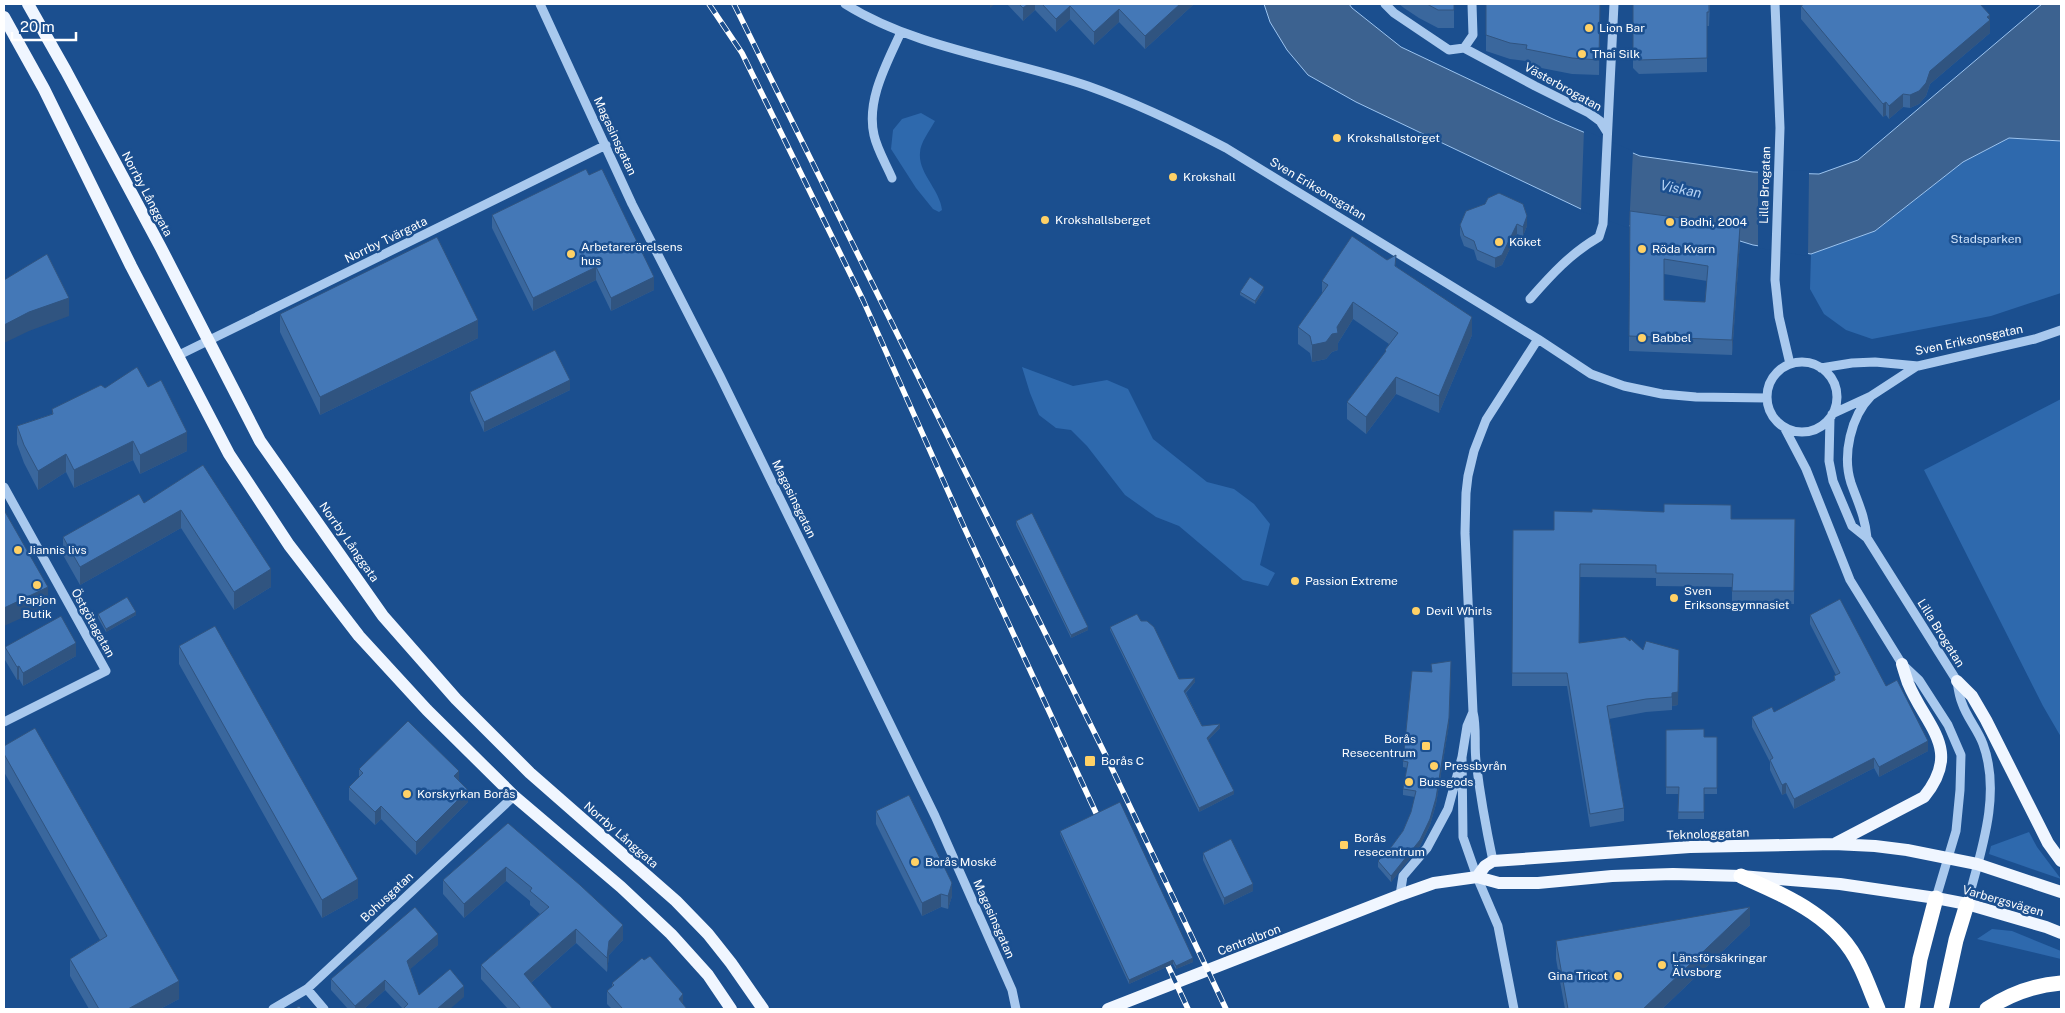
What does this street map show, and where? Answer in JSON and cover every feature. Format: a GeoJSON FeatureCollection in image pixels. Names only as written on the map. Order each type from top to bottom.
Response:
{"type":"FeatureCollection","features":[{"type":"Feature","properties":{"kind":"highway"},"geometry":{"type":"LineString","coordinates":[[1741,876],[1806,906],[1825,920],[1844,941],[1860,965],[1878,1009]]}},
{"type":"Feature","properties":{"kind":"highway"},"geometry":{"type":"LineString","coordinates":[[1912,1009],[1920,959],[1936,898]]}},
{"type":"Feature","properties":{"kind":"highway"},"geometry":{"type":"LineString","coordinates":[[1941,1009],[1956,940],[1967,904]]}},
{"type":"Feature","properties":{"kind":"highway"},"geometry":{"type":"LineString","coordinates":[[1987,1009],[2004,998],[2033,987],[2061,983]]}},
{"type":"Feature","properties":{"kind":"main road","name":"Norrby Långgata"},"geometry":{"type":"LineString","coordinates":[[28,4],[152,231],[260,441],[383,616],[456,699],[530,773],[676,901],[708,934],[763,1009]]}},
{"type":"Feature","properties":{"kind":"main road"},"geometry":{"type":"LineString","coordinates":[[4,17],[44,89],[131,266],[229,454],[289,545],[359,636],[427,710],[514,796],[621,887],[671,934],[708,975],[731,1009]]}},
{"type":"Feature","properties":{"kind":"main road"},"geometry":{"type":"LineString","coordinates":[[1834,844],[1924,796],[1933,785],[1939,771],[1941,754],[1938,736],[1908,684],[1902,664]]}},
{"type":"Feature","properties":{"kind":"main road"},"geometry":{"type":"LineString","coordinates":[[1956,681],[1972,696],[1986,720],[2048,843],[2061,861]]}},
{"type":"Feature","properties":{"kind":"main road","name":"Teknologgatan"},"geometry":{"type":"LineString","coordinates":[[1493,861],[1690,847],[1834,844],[1907,850],[1947,858]]}},
{"type":"Feature","properties":{"kind":"main road","name":"Varbergsvägen"},"geometry":{"type":"LineString","coordinates":[[1947,858],[1977,864],[2061,892]]}},
{"type":"Feature","properties":{"kind":"main road"},"geometry":{"type":"LineString","coordinates":[[1477,877],[1485,866],[1493,861]]}},
{"type":"Feature","properties":{"kind":"main road"},"geometry":{"type":"LineString","coordinates":[[1400,895],[1434,884],[1477,877],[1499,883],[1538,883],[1612,876],[1673,874],[1741,876],[1840,884],[1936,898]]}},
{"type":"Feature","properties":{"kind":"main road","name":"Centralbron"},"geometry":{"type":"LineString","coordinates":[[1108,1009],[1400,895]]}},
{"type":"Feature","properties":{"kind":"main road","name":"Varbergsvägen"},"geometry":{"type":"LineString","coordinates":[[1936,898],[1967,904],[2061,933]]}},
{"type":"Feature","properties":{"kind":"street","name":"Magasinsgatan"},"geometry":{"type":"LineString","coordinates":[[540,4],[632,204],[720,376],[935,816],[1012,990],[1016,1009]]}},
{"type":"Feature","properties":{"kind":"street","name":"Sven Eriksonsgatan"},"geometry":{"type":"LineString","coordinates":[[845,4],[865,16],[901,32],[1088,86],[1187,127],[1226,148],[1538,339],[1591,374],[1624,386],[1662,394],[1696,397],[1767,398]]}},
{"type":"Feature","properties":{"kind":"street","name":"Västerbrogatan"},"geometry":{"type":"LineString","coordinates":[[1384,4],[1394,13],[1449,50],[1464,48],[1589,113],[1600,121],[1607,132]]}},
{"type":"Feature","properties":{"kind":"street"},"geometry":{"type":"LineString","coordinates":[[1464,48],[1473,35],[1472,4]]}},
{"type":"Feature","properties":{"kind":"street"},"geometry":{"type":"LineString","coordinates":[[1530,299],[1568,259],[1599,237],[1603,224],[1614,4]]}},
{"type":"Feature","properties":{"kind":"street","name":"Lilla Brogatan"},"geometry":{"type":"LineString","coordinates":[[1775,4],[1780,128],[1775,280],[1778,309],[1790,364]]}},
{"type":"Feature","properties":{"kind":"street"},"geometry":{"type":"LineString","coordinates":[[892,178],[874,135],[873,106],[885,68],[901,32]]}},
{"type":"Feature","properties":{"kind":"street","name":"Norrby Tvärgata"},"geometry":{"type":"LineString","coordinates":[[177,356],[606,145]]}},
{"type":"Feature","properties":{"kind":"street","name":"Sven Eriksonsgatan"},"geometry":{"type":"LineString","coordinates":[[1820,368],[1867,362],[1918,366],[2034,340],[2061,330]]}},
{"type":"Feature","properties":{"kind":"street"},"geometry":{"type":"LineString","coordinates":[[1493,861],[1485,825],[1476,759],[1476,726],[1473,712],[1465,533],[1466,492],[1477,444],[1486,420],[1538,339]]}},
{"type":"Feature","properties":{"kind":"street"},"geometry":{"type":"LineString","coordinates":[[1806,363],[1820,368],[1831,378],[1836,391],[1836,405],[1831,416],[1822,426],[1806,432],[1795,432],[1784,427],[1776,421],[1770,412],[1767,398],[1768,387],[1773,377],[1790,364],[1806,363]]}},
{"type":"Feature","properties":{"kind":"street"},"geometry":{"type":"LineString","coordinates":[[1831,416],[1871,396],[1918,366]]}},
{"type":"Feature","properties":{"kind":"street"},"geometry":{"type":"LineString","coordinates":[[1867,538],[1866,520],[1850,480],[1848,459],[1850,432],[1861,405],[1871,396]]}},
{"type":"Feature","properties":{"kind":"street","name":"Lilla Brogatan"},"geometry":{"type":"LineString","coordinates":[[1831,416],[1829,461],[1833,481],[1852,526],[1867,538],[1956,681],[1962,703],[1983,745],[1988,765],[1990,789],[1988,814],[1967,904]]}},
{"type":"Feature","properties":{"kind":"street"},"geometry":{"type":"LineString","coordinates":[[1784,427],[1806,469],[1850,580],[1902,664],[1919,680],[1939,710],[1961,755],[1956,831],[1936,898]]}},
{"type":"Feature","properties":{"kind":"street","name":"Östgötagatan"},"geometry":{"type":"LineString","coordinates":[[4,487],[106,671],[4,722]]}},
{"type":"Feature","properties":{"kind":"street"},"geometry":{"type":"LineString","coordinates":[[1400,895],[1403,876],[1427,848],[1448,808],[1462,757],[1466,726],[1473,712]]}},
{"type":"Feature","properties":{"kind":"street"},"geometry":{"type":"LineString","coordinates":[[1462,757],[1463,837],[1477,877],[1498,926],[1514,1009]]}},
{"type":"Feature","properties":{"kind":"street","name":"Bohusgatan"},"geometry":{"type":"LineString","coordinates":[[273,1009],[306,989],[514,796]]}},
{"type":"Feature","properties":{"kind":"street"},"geometry":{"type":"LineString","coordinates":[[306,989],[324,1009]]}},
{"type":"Feature","properties":{"kind":"green space"},"geometry":{"type":"Polygon","coordinates":[[[921,113],[935,121],[922,145],[920,160],[922,168],[940,203],[942,210],[939,212],[933,209],[916,188],[891,149],[893,130],[902,119],[921,113]]]}},
{"type":"Feature","properties":{"kind":"green space","name":"Stadsparken"},"geometry":{"type":"Polygon","coordinates":[[[2009,138],[2061,141],[2061,293],[1991,316],[1872,339],[1846,330],[1824,314],[1810,289],[1811,254],[1875,231],[1963,162],[2009,138]]]}},
{"type":"Feature","properties":{"kind":"green space"},"geometry":{"type":"Polygon","coordinates":[[[1022,367],[1073,386],[1107,380],[1128,389],[1153,439],[1207,482],[1234,489],[1254,504],[1270,524],[1260,565],[1275,573],[1268,586],[1243,580],[1179,526],[1156,517],[1125,495],[1087,446],[1071,430],[1056,428],[1039,415],[1022,367]]]}},
{"type":"Feature","properties":{"kind":"green space"},"geometry":{"type":"Polygon","coordinates":[[[2061,399],[2061,737],[2043,706],[1924,470],[2061,399]]]}},
{"type":"Feature","properties":{"kind":"green space"},"geometry":{"type":"Polygon","coordinates":[[[2029,832],[2037,847],[2061,879],[1989,854],[1991,846],[2029,832]]]}},
{"type":"Feature","properties":{"kind":"green space"},"geometry":{"type":"Polygon","coordinates":[[[1992,929],[2012,931],[2061,951],[2061,959],[1977,939],[1992,929]]]}},
{"type":"Feature","properties":{"kind":"water","name":"Viskan"},"geometry":{"type":"Polygon","coordinates":[[[1264,4],[1349,4],[1401,47],[1555,120],[1640,156],[1753,172],[1819,174],[1858,160],[2042,4],[2061,4],[2061,141],[2009,138],[1963,162],[1875,231],[1811,254],[1753,245],[1740,241],[1630,226],[1581,209],[1356,102],[1308,75],[1287,50],[1270,22],[1264,4]]]}},
{"type":"Feature","properties":{"kind":"pier"},"geometry":{"type":"Polygon","coordinates":[[[1584,130],[1633,151],[1629,228],[1581,211],[1584,130]]]}},
{"type":"Feature","properties":{"kind":"pier"},"geometry":{"type":"Polygon","coordinates":[[[1758,170],[1809,171],[1808,256],[1758,248],[1758,170]]]}},
{"type":"Feature","properties":{"kind":"building"},"geometry":{"type":"Polygon","coordinates":[[[1019,4],[1028,4],[1023,8],[1019,4]]]}},
{"type":"Feature","properties":{"kind":"building"},"geometry":{"type":"Polygon","coordinates":[[[1042,4],[1180,4],[1145,36],[1119,9],[1094,32],[1070,6],[1056,19],[1042,4]]]}},
{"type":"Feature","properties":{"kind":"building"},"geometry":{"type":"Polygon","coordinates":[[[1427,4],[1454,4],[1454,10],[1438,10],[1427,4]]]}},
{"type":"Feature","properties":{"kind":"building"},"geometry":{"type":"Polygon","coordinates":[[[1486,4],[1600,4],[1599,60],[1572,58],[1526,49],[1527,45],[1510,43],[1486,35],[1486,4]]]}},
{"type":"Feature","properties":{"kind":"building"},"geometry":{"type":"Polygon","coordinates":[[[1633,4],[1709,4],[1709,12],[1707,12],[1707,58],[1639,60],[1633,54],[1633,4]]]}},
{"type":"Feature","properties":{"kind":"building"},"geometry":{"type":"Polygon","coordinates":[[[1804,4],[1980,4],[1990,15],[1987,17],[1990,20],[1930,71],[1926,83],[1919,91],[1910,95],[1903,94],[1889,106],[1886,102],[1883,104],[1801,6],[1804,4]]]}},
{"type":"Feature","properties":{"kind":"building","name":"Arbetarerörelsens hus"},"geometry":{"type":"Polygon","coordinates":[[[586,169],[589,175],[602,169],[654,277],[611,298],[596,267],[533,298],[492,215],[586,169]]]}},
{"type":"Feature","properties":{"kind":"building"},"geometry":{"type":"Polygon","coordinates":[[[1499,193],[1523,204],[1527,216],[1523,227],[1517,224],[1502,255],[1495,258],[1477,250],[1474,241],[1464,236],[1460,225],[1466,211],[1485,204],[1488,198],[1499,193]]]}},
{"type":"Feature","properties":{"kind":"building"},"geometry":{"type":"Polygon","coordinates":[[[1630,211],[1740,226],[1732,340],[1629,336],[1630,211]],[[1664,259],[1664,300],[1705,302],[1708,266],[1664,259]]]}},
{"type":"Feature","properties":{"kind":"building"},"geometry":{"type":"Polygon","coordinates":[[[1352,236],[1387,260],[1396,255],[1395,266],[1472,317],[1439,396],[1396,377],[1366,417],[1347,402],[1398,333],[1353,302],[1337,327],[1338,333],[1332,334],[1326,342],[1312,345],[1310,336],[1298,327],[1328,285],[1322,281],[1352,236]]]}},
{"type":"Feature","properties":{"kind":"building"},"geometry":{"type":"Polygon","coordinates":[[[437,237],[478,320],[320,397],[280,314],[437,237]]]}},
{"type":"Feature","properties":{"kind":"building"},"geometry":{"type":"Polygon","coordinates":[[[47,254],[69,298],[29,312],[4,325],[4,280],[47,254]]]}},
{"type":"Feature","properties":{"kind":"building"},"geometry":{"type":"Polygon","coordinates":[[[1250,277],[1264,287],[1255,301],[1240,292],[1250,277]]]}},
{"type":"Feature","properties":{"kind":"building"},"geometry":{"type":"Polygon","coordinates":[[[555,350],[570,380],[484,422],[470,392],[555,350]]]}},
{"type":"Feature","properties":{"kind":"building"},"geometry":{"type":"Polygon","coordinates":[[[137,367],[148,387],[161,380],[187,432],[140,455],[133,441],[74,470],[66,454],[38,471],[24,445],[17,426],[53,414],[52,409],[101,385],[105,388],[137,367]]]}},
{"type":"Feature","properties":{"kind":"building"},"geometry":{"type":"Polygon","coordinates":[[[203,465],[271,569],[234,592],[181,510],[80,567],[63,537],[139,494],[144,503],[203,465]]]}},
{"type":"Feature","properties":{"kind":"building"},"geometry":{"type":"Polygon","coordinates":[[[1664,504],[1731,505],[1731,519],[1795,519],[1794,591],[1732,591],[1733,574],[1656,573],[1656,565],[1580,564],[1579,643],[1625,637],[1630,641],[1631,639],[1643,650],[1646,641],[1679,650],[1678,692],[1672,693],[1672,697],[1646,699],[1607,706],[1624,808],[1590,814],[1567,673],[1512,673],[1513,530],[1554,530],[1554,511],[1592,512],[1592,509],[1664,512],[1664,504]]]}},
{"type":"Feature","properties":{"kind":"building"},"geometry":{"type":"Polygon","coordinates":[[[4,510],[48,587],[4,608],[4,510]]]}},
{"type":"Feature","properties":{"kind":"building"},"geometry":{"type":"Polygon","coordinates":[[[1032,513],[1088,627],[1071,635],[1016,521],[1032,513]]]}},
{"type":"Feature","properties":{"kind":"building"},"geometry":{"type":"Polygon","coordinates":[[[127,597],[136,612],[106,629],[98,614],[127,597]]]}},
{"type":"Feature","properties":{"kind":"building"},"geometry":{"type":"Polygon","coordinates":[[[1840,599],[1886,686],[1897,680],[1928,741],[1879,767],[1874,758],[1794,799],[1786,783],[1782,785],[1770,760],[1773,758],[1752,717],[1772,707],[1774,712],[1835,680],[1834,676],[1840,673],[1810,615],[1840,599]]]}},
{"type":"Feature","properties":{"kind":"building","name":"Borås C"},"geometry":{"type":"Polygon","coordinates":[[[1137,614],[1141,621],[1147,621],[1154,627],[1179,679],[1195,678],[1184,691],[1202,726],[1220,724],[1207,738],[1234,791],[1199,808],[1110,627],[1137,614]]]}},
{"type":"Feature","properties":{"kind":"building"},"geometry":{"type":"Polygon","coordinates":[[[61,616],[76,643],[23,673],[19,666],[17,667],[5,647],[61,616]]]}},
{"type":"Feature","properties":{"kind":"building"},"geometry":{"type":"Polygon","coordinates":[[[215,626],[358,879],[322,900],[179,646],[215,626]]]}},
{"type":"Feature","properties":{"kind":"building","name":"Borås Resecentrum"},"geometry":{"type":"Polygon","coordinates":[[[1451,661],[1449,718],[1436,798],[1430,819],[1420,840],[1391,876],[1378,861],[1403,831],[1411,812],[1416,791],[1403,789],[1408,762],[1403,761],[1412,671],[1432,672],[1431,664],[1451,661]]]}},
{"type":"Feature","properties":{"kind":"building","name":"Korskyrkan Borås"},"geometry":{"type":"Polygon","coordinates":[[[408,721],[459,771],[454,776],[468,790],[416,842],[381,806],[375,812],[349,787],[363,773],[359,769],[408,721]]]}},
{"type":"Feature","properties":{"kind":"building"},"geometry":{"type":"Polygon","coordinates":[[[35,728],[179,981],[128,1009],[99,1009],[70,959],[107,936],[4,754],[4,746],[35,728]]]}},
{"type":"Feature","properties":{"kind":"building"},"geometry":{"type":"Polygon","coordinates":[[[1704,729],[1704,737],[1717,737],[1717,788],[1704,788],[1704,812],[1678,812],[1679,787],[1666,787],[1666,730],[1704,729]]]}},
{"type":"Feature","properties":{"kind":"building","name":"Borås Moské"},"geometry":{"type":"Polygon","coordinates":[[[909,795],[952,883],[948,896],[941,894],[922,903],[876,811],[909,795]]]}},
{"type":"Feature","properties":{"kind":"building"},"geometry":{"type":"Polygon","coordinates":[[[1120,802],[1193,958],[1176,966],[1173,960],[1129,980],[1060,831],[1120,802]]]}},
{"type":"Feature","properties":{"kind":"building"},"geometry":{"type":"Polygon","coordinates":[[[508,823],[623,925],[609,941],[607,958],[576,929],[524,974],[553,1009],[521,1009],[481,965],[549,907],[530,891],[532,888],[506,867],[464,904],[443,880],[508,823]]]}},
{"type":"Feature","properties":{"kind":"building"},"geometry":{"type":"Polygon","coordinates":[[[1231,839],[1253,884],[1224,898],[1203,853],[1231,839]]]}},
{"type":"Feature","properties":{"kind":"building"},"geometry":{"type":"Polygon","coordinates":[[[415,907],[438,934],[407,961],[419,995],[450,969],[464,986],[437,1009],[403,1009],[408,1004],[385,980],[355,1006],[331,979],[415,907]]]}},
{"type":"Feature","properties":{"kind":"building"},"geometry":{"type":"Polygon","coordinates":[[[1750,907],[1643,1009],[1568,1009],[1556,941],[1750,907]]]}},
{"type":"Feature","properties":{"kind":"building"},"geometry":{"type":"Polygon","coordinates":[[[650,956],[683,994],[679,999],[687,1009],[621,1009],[607,991],[614,985],[612,983],[642,958],[644,960],[650,956]]]}},
{"type":"Feature","properties":{"kind":"railway"},"geometry":{"type":"LineString","coordinates":[[709,4],[742,53],[863,300],[964,527],[1102,826]]}},
{"type":"Feature","properties":{"kind":"railway"},"geometry":{"type":"LineString","coordinates":[[734,4],[1107,758],[1226,1009]]}},
{"type":"Feature","properties":{"kind":"railway"},"geometry":{"type":"LineString","coordinates":[[1162,953],[1188,1009]]}},
{"type":"Feature","properties":{"kind":"place","name":"Lion Bar"},"geometry":{"type":"Point","coordinates":[1589,28]}},
{"type":"Feature","properties":{"kind":"place","name":"Thai Silk"},"geometry":{"type":"Point","coordinates":[1582,54]}},
{"type":"Feature","properties":{"kind":"place","name":"Krokshallstorget"},"geometry":{"type":"Point","coordinates":[1337,138]}},
{"type":"Feature","properties":{"kind":"place","name":"Krokshall"},"geometry":{"type":"Point","coordinates":[1173,177]}},
{"type":"Feature","properties":{"kind":"place","name":"Krokshallsberget"},"geometry":{"type":"Point","coordinates":[1045,220]}},
{"type":"Feature","properties":{"kind":"place","name":"Bodhi, 2004"},"geometry":{"type":"Point","coordinates":[1670,222]}},
{"type":"Feature","properties":{"kind":"place","name":"Köket"},"geometry":{"type":"Point","coordinates":[1499,242]}},
{"type":"Feature","properties":{"kind":"place","name":"Röda Kvarn"},"geometry":{"type":"Point","coordinates":[1642,249]}},
{"type":"Feature","properties":{"kind":"place","name":"Arbetarerörelsens hus"},"geometry":{"type":"Point","coordinates":[571,254]}},
{"type":"Feature","properties":{"kind":"place","name":"Babbel"},"geometry":{"type":"Point","coordinates":[1642,338]}},
{"type":"Feature","properties":{"kind":"place","name":"Jiannis livs"},"geometry":{"type":"Point","coordinates":[18,550]}},
{"type":"Feature","properties":{"kind":"place","name":"Passion Extreme"},"geometry":{"type":"Point","coordinates":[1295,581]}},
{"type":"Feature","properties":{"kind":"place","name":"Papjon Butik"},"geometry":{"type":"Point","coordinates":[37,585]}},
{"type":"Feature","properties":{"kind":"place","name":"Sven Eriksonsgymnasiet"},"geometry":{"type":"Point","coordinates":[1674,598]}},
{"type":"Feature","properties":{"kind":"place","name":"Devil Whirls"},"geometry":{"type":"Point","coordinates":[1416,611]}},
{"type":"Feature","properties":{"kind":"place","name":"Borås Resecentrum"},"geometry":{"type":"Point","coordinates":[1426,746]}},
{"type":"Feature","properties":{"kind":"place","name":"Borås C"},"geometry":{"type":"Point","coordinates":[1090,761]}},
{"type":"Feature","properties":{"kind":"place","name":"Pressbyrån"},"geometry":{"type":"Point","coordinates":[1434,766]}},
{"type":"Feature","properties":{"kind":"place","name":"Bussgods"},"geometry":{"type":"Point","coordinates":[1409,782]}},
{"type":"Feature","properties":{"kind":"place","name":"Korskyrkan Borås"},"geometry":{"type":"Point","coordinates":[407,794]}},
{"type":"Feature","properties":{"kind":"place","name":"Borås resecentrum"},"geometry":{"type":"Point","coordinates":[1344,845]}},
{"type":"Feature","properties":{"kind":"place","name":"Borås Moské"},"geometry":{"type":"Point","coordinates":[915,862]}},
{"type":"Feature","properties":{"kind":"place","name":"Länsförsäkringar Älvsborg"},"geometry":{"type":"Point","coordinates":[1662,965]}},
{"type":"Feature","properties":{"kind":"place","name":"Gina Tricot"},"geometry":{"type":"Point","coordinates":[1618,976]}}]}
